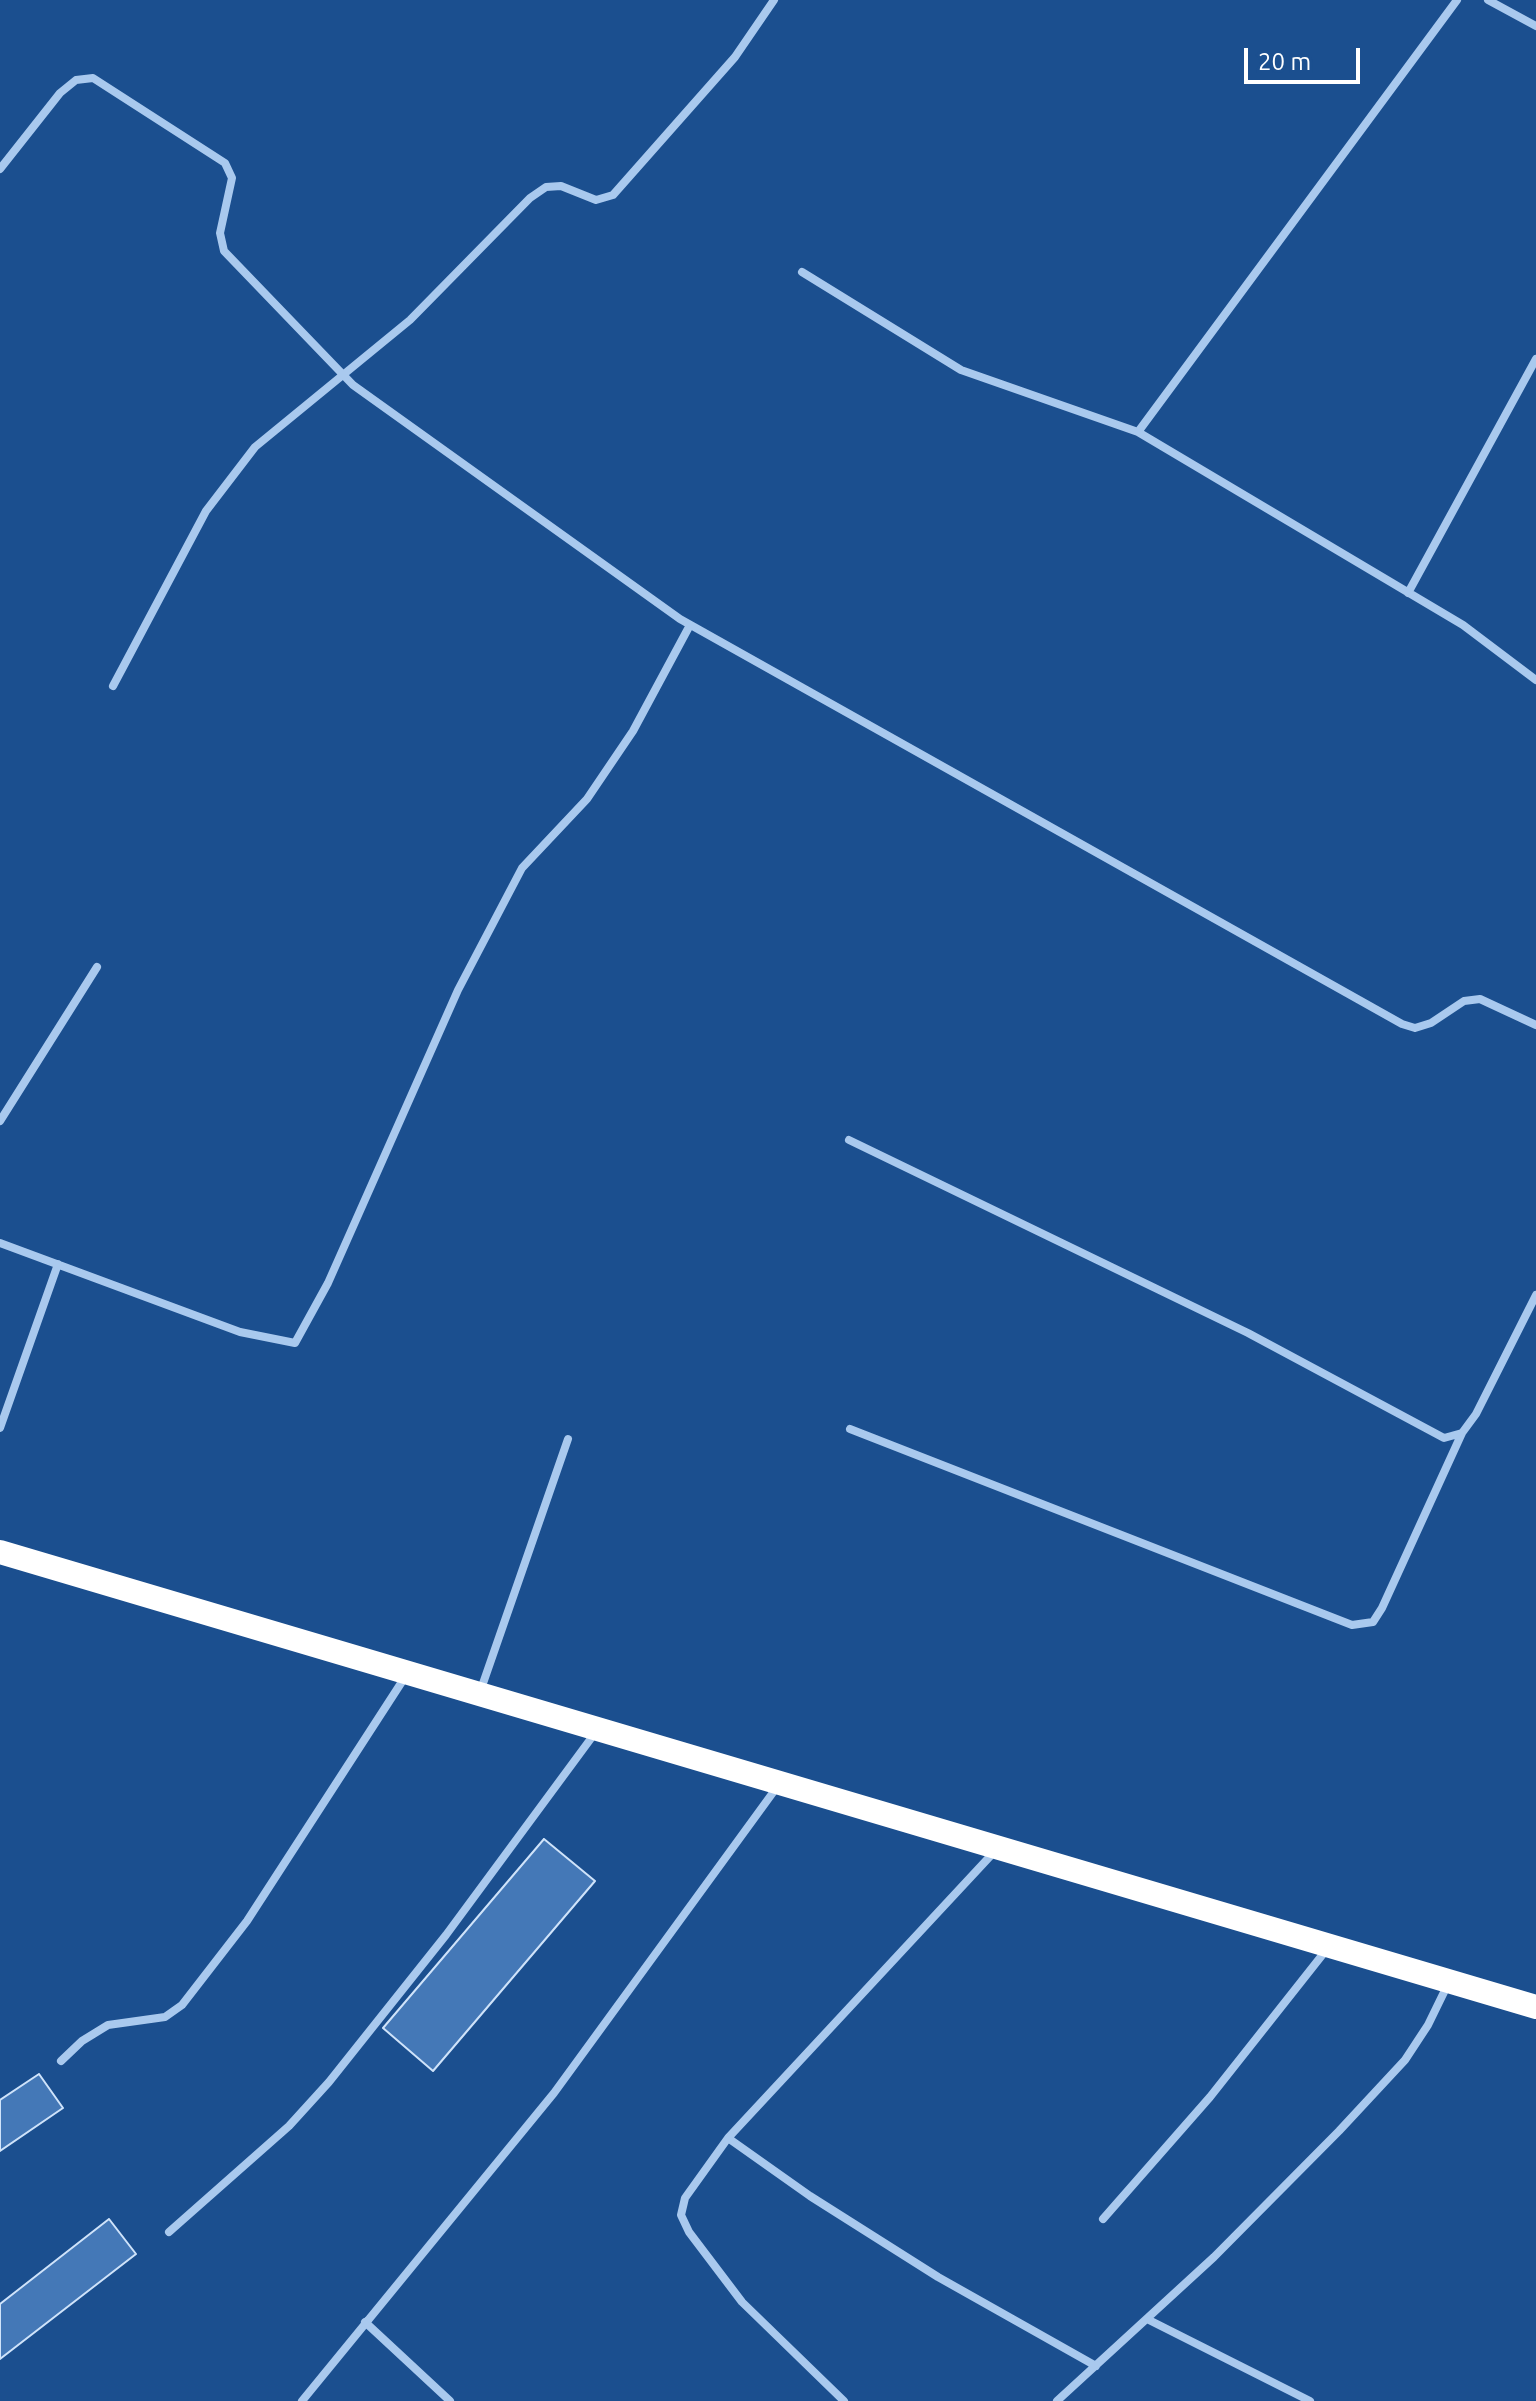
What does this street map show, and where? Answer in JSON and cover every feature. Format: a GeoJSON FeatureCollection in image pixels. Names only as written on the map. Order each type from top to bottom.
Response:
{"type":"FeatureCollection","features":[{"type":"Feature","properties":{"kind":"highway"},"geometry":{"type":"LineString","coordinates":[[0,1552],[1536,2007]]}},
{"type":"Feature","properties":{"kind":"street"},"geometry":{"type":"LineString","coordinates":[[113,686],[206,511],[255,447],[410,320],[530,198],[546,187],[561,186],[596,200],[613,195],[735,57],[774,0]]}},
{"type":"Feature","properties":{"kind":"street"},"geometry":{"type":"LineString","coordinates":[[1138,432],[1457,0]]}},
{"type":"Feature","properties":{"kind":"street"},"geometry":{"type":"LineString","coordinates":[[1488,0],[1536,26]]}},
{"type":"Feature","properties":{"kind":"street"},"geometry":{"type":"LineString","coordinates":[[0,169],[60,93],[76,80],[93,78],[225,163],[232,178],[220,233],[224,251],[345,376],[690,625],[1402,1024],[1415,1028],[1431,1023],[1464,1001],[1480,999],[1536,1025]]}},
{"type":"Feature","properties":{"kind":"street"},"geometry":{"type":"LineString","coordinates":[[802,272],[961,370],[1138,432],[1463,625],[1536,680]]}},
{"type":"Feature","properties":{"kind":"street"},"geometry":{"type":"LineString","coordinates":[[1408,593],[1536,359]]}},
{"type":"Feature","properties":{"kind":"street"},"geometry":{"type":"LineString","coordinates":[[0,1243],[240,1332],[295,1343],[328,1283],[458,990],[522,868],[587,799],[633,731],[690,625]]}},
{"type":"Feature","properties":{"kind":"street"},"geometry":{"type":"LineString","coordinates":[[0,1121],[97,967]]}},
{"type":"Feature","properties":{"kind":"street"},"geometry":{"type":"LineString","coordinates":[[849,1140],[1248,1333],[1429,1433],[1444,1438],[1462,1433]]}},
{"type":"Feature","properties":{"kind":"street"},"geometry":{"type":"LineString","coordinates":[[0,1428],[58,1264]]}},
{"type":"Feature","properties":{"kind":"street"},"geometry":{"type":"LineString","coordinates":[[850,1429],[1352,1625],[1373,1622],[1462,1433],[1476,1414],[1536,1295]]}},
{"type":"Feature","properties":{"kind":"street"},"geometry":{"type":"LineString","coordinates":[[479,1694],[568,1439]]}},
{"type":"Feature","properties":{"kind":"street"},"geometry":{"type":"LineString","coordinates":[[61,2061],[82,2041],[108,2025],[165,2017],[182,2005],[247,1921],[408,1673]]}},
{"type":"Feature","properties":{"kind":"street"},"geometry":{"type":"LineString","coordinates":[[169,2232],[289,2126],[329,2082],[446,1935],[597,1729]]}},
{"type":"Feature","properties":{"kind":"street"},"geometry":{"type":"LineString","coordinates":[[302,2401],[554,2093],[780,1783]]}},
{"type":"Feature","properties":{"kind":"street"},"geometry":{"type":"LineString","coordinates":[[844,2401],[742,2302],[689,2232],[681,2215],[685,2198],[728,2138],[998,1848]]}},
{"type":"Feature","properties":{"kind":"street"},"geometry":{"type":"LineString","coordinates":[[1103,2219],[1210,2097],[1330,1946]]}},
{"type":"Feature","properties":{"kind":"street"},"geometry":{"type":"LineString","coordinates":[[1057,2401],[1214,2257],[1405,2060],[1428,2025],[1449,1981]]}},
{"type":"Feature","properties":{"kind":"street"},"geometry":{"type":"LineString","coordinates":[[728,2138],[810,2196],[938,2277],[1096,2366]]}},
{"type":"Feature","properties":{"kind":"street"},"geometry":{"type":"LineString","coordinates":[[1147,2319],[1310,2401]]}},
{"type":"Feature","properties":{"kind":"street"},"geometry":{"type":"LineString","coordinates":[[365,2322],[450,2401]]}},
{"type":"Feature","properties":{"kind":"building"},"geometry":{"type":"Polygon","coordinates":[[[544,1839],[595,1881],[433,2071],[383,2028],[544,1839]]]}},
{"type":"Feature","properties":{"kind":"building"},"geometry":{"type":"Polygon","coordinates":[[[39,2074],[63,2108],[0,2151],[0,2100],[39,2074]]]}},
{"type":"Feature","properties":{"kind":"building"},"geometry":{"type":"Polygon","coordinates":[[[109,2219],[136,2254],[0,2359],[0,2304],[109,2219]]]}}]}
